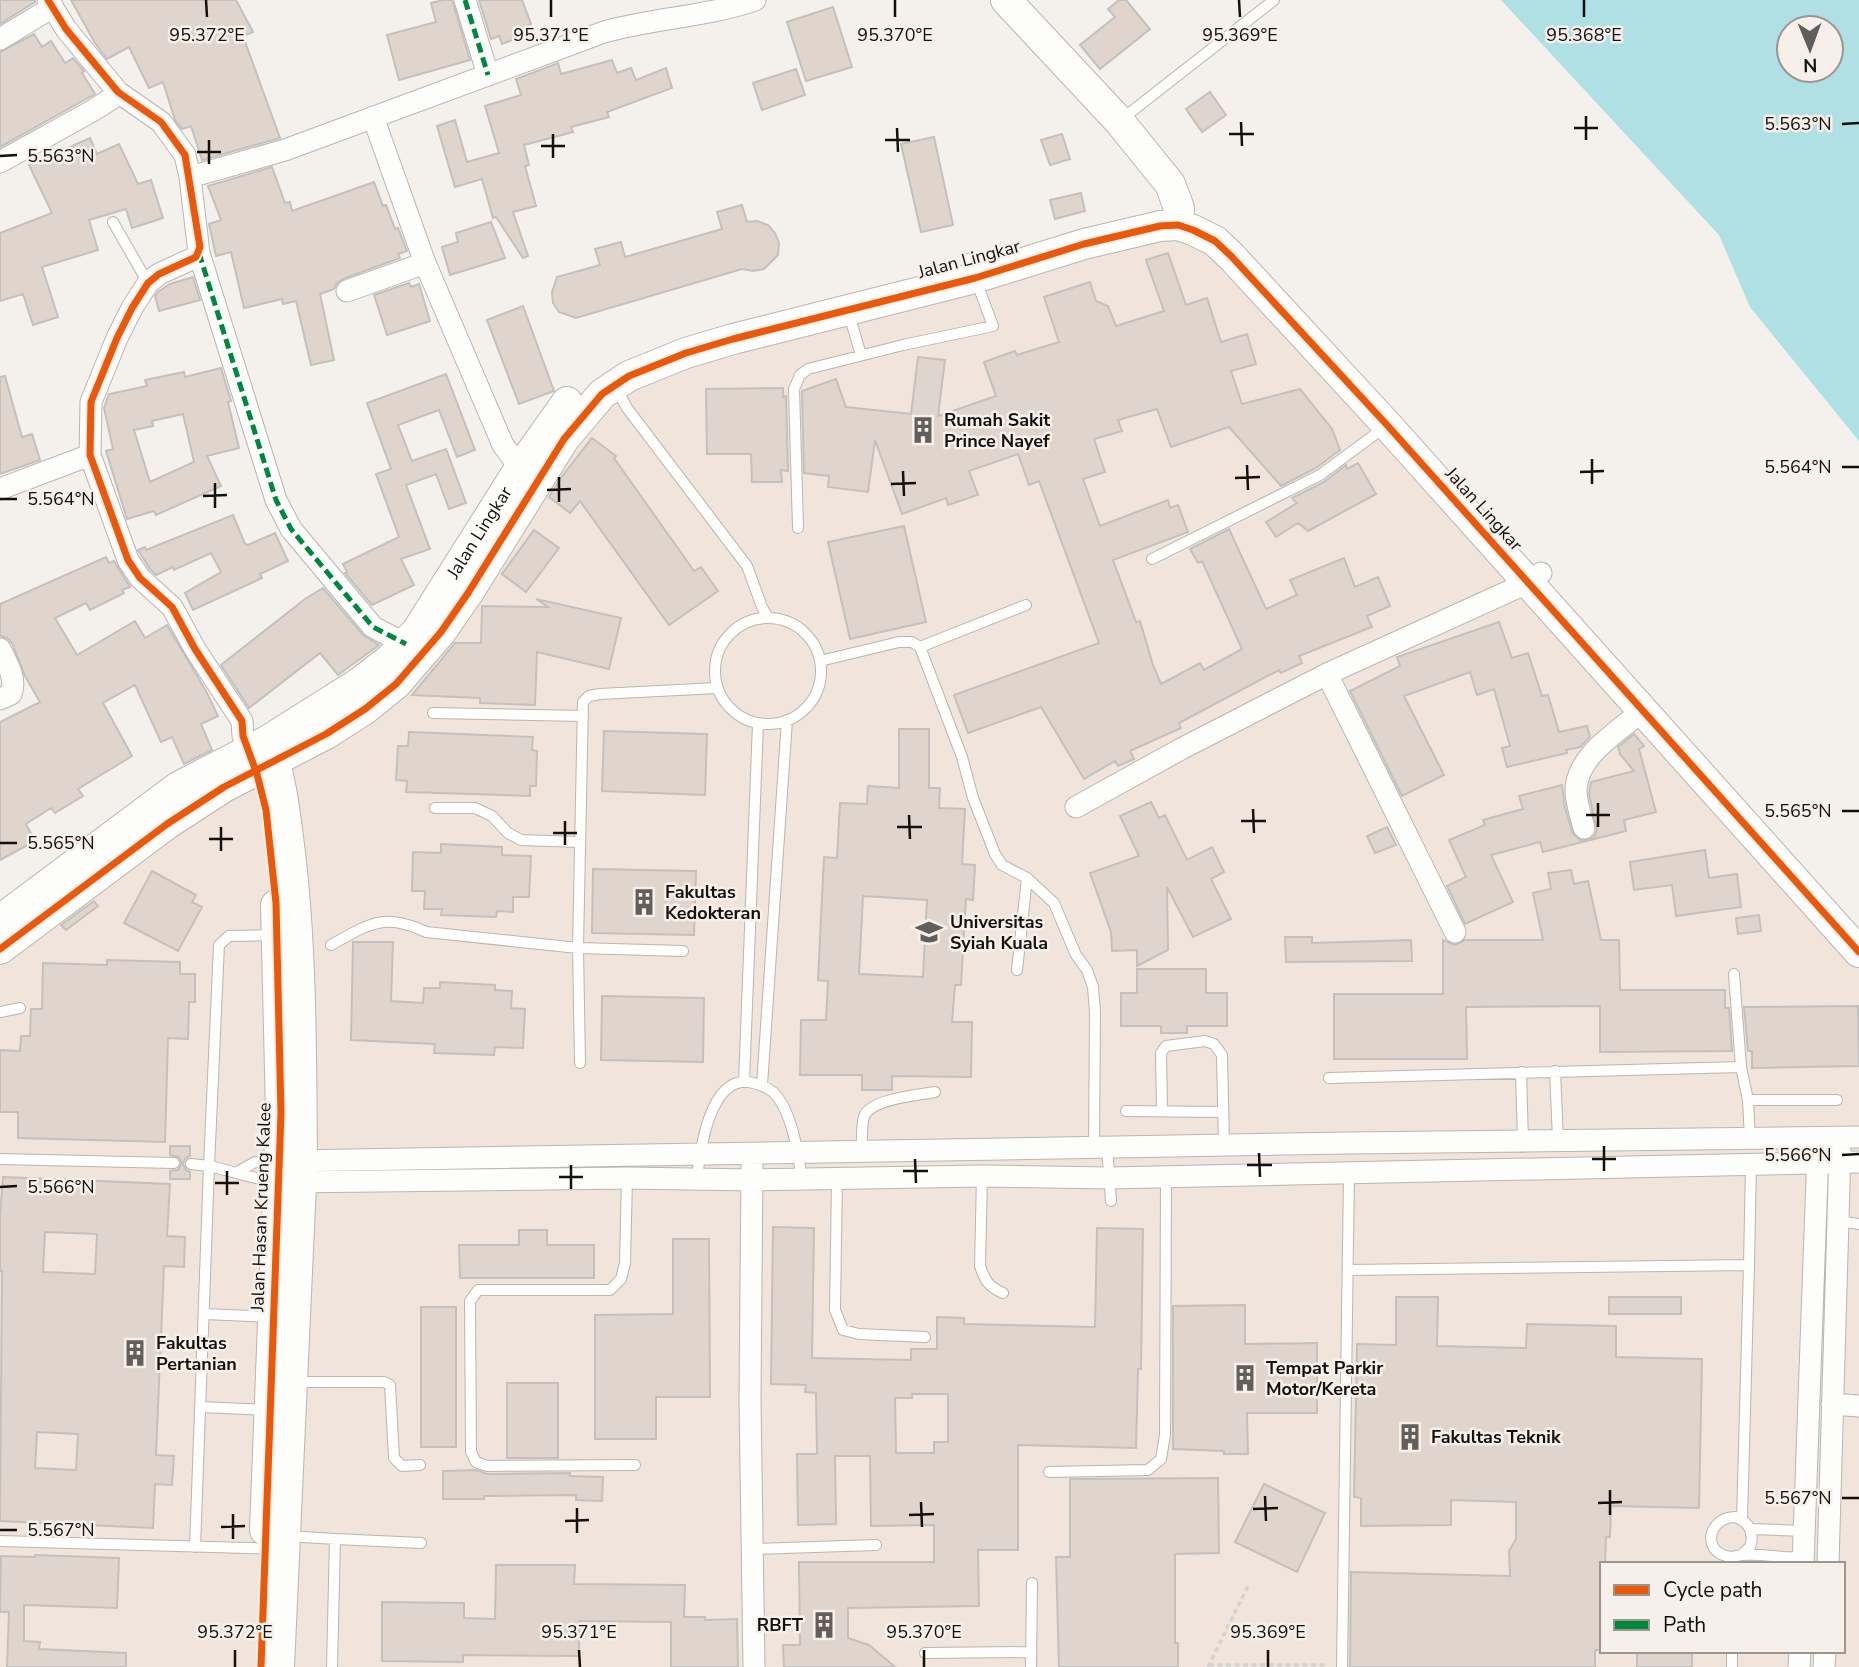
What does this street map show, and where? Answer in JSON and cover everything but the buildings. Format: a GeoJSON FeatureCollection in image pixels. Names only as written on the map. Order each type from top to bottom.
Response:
{"type":"FeatureCollection","features":[{"type":"Feature","properties":{"kind":"street"},"geometry":{"type":"LineString","coordinates":[[465,0],[488,75]]}},
{"type":"Feature","properties":{"kind":"street"},"geometry":{"type":"LineString","coordinates":[[190,177],[285,150],[604,32],[633,24],[733,8],[755,0]]}},
{"type":"Feature","properties":{"kind":"street"},"geometry":{"type":"LineString","coordinates":[[1006,0],[1119,121],[1170,184],[1176,194],[1179,217],[1193,230],[1215,241],[1231,256],[1387,425],[1534,578],[1642,711],[1859,952]]}},
{"type":"Feature","properties":{"kind":"street"},"geometry":{"type":"LineString","coordinates":[[0,39],[50,4],[66,29],[118,92],[161,122],[173,136],[185,155],[190,177],[199,253],[276,500],[291,529],[373,627],[406,644]]}},
{"type":"Feature","properties":{"kind":"street"},"geometry":{"type":"LineString","coordinates":[[0,162],[92,111],[118,92]]}},
{"type":"Feature","properties":{"kind":"street"},"geometry":{"type":"LineString","coordinates":[[373,117],[425,263],[503,444],[520,468]]}},
{"type":"Feature","properties":{"kind":"street","name":"Jalan Lingkar"},"geometry":{"type":"LineString","coordinates":[[0,920],[178,787],[262,756],[390,659],[406,644],[424,619],[543,433],[573,396],[606,371],[652,347],[721,326],[972,269],[1135,215],[1205,215],[1243,240],[1534,578],[1859,929]]}},
{"type":"Feature","properties":{"kind":"street"},"geometry":{"type":"LineString","coordinates":[[199,253],[196,257],[159,274],[148,283],[117,338],[91,402],[90,454],[128,560],[140,578],[172,607],[195,649],[242,721],[243,736],[262,756]]}},
{"type":"Feature","properties":{"kind":"street"},"geometry":{"type":"LineString","coordinates":[[347,291],[425,263]]}},
{"type":"Feature","properties":{"kind":"street"},"geometry":{"type":"LineString","coordinates":[[0,949],[167,824],[224,787],[262,756],[365,709],[396,684],[416,664],[468,593],[564,439],[589,407],[614,385],[629,376],[686,353],[847,309],[972,269]]}},
{"type":"Feature","properties":{"kind":"street"},"geometry":{"type":"LineString","coordinates":[[0,489],[90,454]]}},
{"type":"Feature","properties":{"kind":"street"},"geometry":{"type":"LineString","coordinates":[[1076,807],[1181,748],[1327,674],[1534,578]]}},
{"type":"Feature","properties":{"kind":"street"},"geometry":{"type":"LineString","coordinates":[[0,649],[9,668],[13,687],[11,694],[0,699]]}},
{"type":"Feature","properties":{"kind":"street"},"geometry":{"type":"LineString","coordinates":[[1327,674],[1455,932]]}},
{"type":"Feature","properties":{"kind":"street"},"geometry":{"type":"LineString","coordinates":[[1584,828],[1576,798],[1577,778],[1581,767],[1595,751],[1642,711]]}},
{"type":"Feature","properties":{"kind":"street","name":"Jalan Hasan Krueng Kalee"},"geometry":{"type":"LineString","coordinates":[[261,1667],[278,1544],[269,1410],[281,1381],[273,1317],[290,1172],[281,1113],[277,936],[262,756]]}},
{"type":"Feature","properties":{"kind":"street","name":"Jalan Hasan Krueng Kalee"},"geometry":{"type":"LineString","coordinates":[[262,756],[281,786],[296,902],[290,1172],[281,1381],[279,1667]]}},
{"type":"Feature","properties":{"kind":"street"},"geometry":{"type":"LineString","coordinates":[[290,1172],[797,1152],[1850,1137],[1839,1161],[1803,1550],[1829,1555],[1839,1161],[1819,1138]]}},
{"type":"Feature","properties":{"kind":"street"},"geometry":{"type":"LineString","coordinates":[[1750,1138],[1751,1163]]}},
{"type":"Feature","properties":{"kind":"street"},"geometry":{"type":"LineString","coordinates":[[1523,1140],[1524,1170]]}},
{"type":"Feature","properties":{"kind":"street"},"geometry":{"type":"LineString","coordinates":[[1558,1140],[1559,1169]]}},
{"type":"Feature","properties":{"kind":"street"},"geometry":{"type":"LineString","coordinates":[[1349,1143],[1349,1175]]}},
{"type":"Feature","properties":{"kind":"street"},"geometry":{"type":"LineString","coordinates":[[753,1154],[750,1401],[754,1667]]}},
{"type":"Feature","properties":{"kind":"street"},"geometry":{"type":"LineString","coordinates":[[290,1172],[752,1180],[982,1176],[1109,1178],[1349,1175],[1839,1161]]}},
{"type":"Feature","properties":{"kind":"street"},"geometry":{"type":"LineString","coordinates":[[1832,1404],[1859,1406]]}},
{"type":"Feature","properties":{"kind":"lane"},"geometry":{"type":"LineString","coordinates":[[1119,121],[1274,0]]}},
{"type":"Feature","properties":{"kind":"lane"},"geometry":{"type":"LineString","coordinates":[[113,222],[148,283]]}},
{"type":"Feature","properties":{"kind":"lane"},"geometry":{"type":"LineString","coordinates":[[797,528],[794,389],[800,375],[808,369],[861,355],[993,326],[972,269]]}},
{"type":"Feature","properties":{"kind":"lane"},"geometry":{"type":"LineString","coordinates":[[847,309],[861,355]]}},
{"type":"Feature","properties":{"kind":"lane"},"geometry":{"type":"LineString","coordinates":[[614,385],[627,408],[747,566],[768,618]]}},
{"type":"Feature","properties":{"kind":"lane"},"geometry":{"type":"LineString","coordinates":[[1152,559],[1320,475],[1387,425]]}},
{"type":"Feature","properties":{"kind":"lane"},"geometry":{"type":"LineString","coordinates":[[920,647],[1026,605]]}},
{"type":"Feature","properties":{"kind":"lane"},"geometry":{"type":"LineString","coordinates":[[768,618],[786,621],[802,630],[814,644],[820,661],[820,679],[814,696],[803,710],[788,720],[758,723],[741,716],[726,705],[717,688],[714,672],[716,655],[724,640],[736,628],[752,620],[768,618]]}},
{"type":"Feature","properties":{"kind":"lane"},"geometry":{"type":"LineString","coordinates":[[820,661],[899,642],[912,642],[920,647],[995,854],[1002,865],[1027,878],[1054,903],[1076,955],[1087,970],[1093,986],[1100,1147],[1109,1178],[1111,1201]]}},
{"type":"Feature","properties":{"kind":"lane"},"geometry":{"type":"LineString","coordinates":[[580,1063],[578,948],[583,702],[589,696],[600,694],[717,688]]}},
{"type":"Feature","properties":{"kind":"lane"},"geometry":{"type":"LineString","coordinates":[[433,713],[583,716]]}},
{"type":"Feature","properties":{"kind":"lane"},"geometry":{"type":"LineString","coordinates":[[762,1085],[788,720]]}},
{"type":"Feature","properties":{"kind":"lane"},"geometry":{"type":"LineString","coordinates":[[744,1082],[758,723]]}},
{"type":"Feature","properties":{"kind":"lane"},"geometry":{"type":"LineString","coordinates":[[435,808],[475,808],[492,816],[508,834],[521,840],[579,842]]}},
{"type":"Feature","properties":{"kind":"lane"},"geometry":{"type":"LineString","coordinates":[[1017,970],[1027,878]]}},
{"type":"Feature","properties":{"kind":"lane"},"geometry":{"type":"LineString","coordinates":[[331,945],[378,922],[406,923],[426,932],[578,948],[683,951]]}},
{"type":"Feature","properties":{"kind":"lane"},"geometry":{"type":"LineString","coordinates":[[195,1547],[219,945],[229,936],[277,936]]}},
{"type":"Feature","properties":{"kind":"lane"},"geometry":{"type":"LineString","coordinates":[[1734,974],[1750,1138]]}},
{"type":"Feature","properties":{"kind":"lane"},"geometry":{"type":"LineString","coordinates":[[0,1013],[20,1008]]}},
{"type":"Feature","properties":{"kind":"lane"},"geometry":{"type":"LineString","coordinates":[[1162,1111],[1161,1053],[1166,1046],[1205,1041],[1213,1044],[1222,1055],[1224,1145]]}},
{"type":"Feature","properties":{"kind":"lane"},"geometry":{"type":"LineString","coordinates":[[1329,1078],[1741,1067]]}},
{"type":"Feature","properties":{"kind":"lane"},"geometry":{"type":"LineString","coordinates":[[1555,1071],[1558,1140]]}},
{"type":"Feature","properties":{"kind":"lane"},"geometry":{"type":"LineString","coordinates":[[1521,1072],[1523,1140]]}},
{"type":"Feature","properties":{"kind":"lane"},"geometry":{"type":"LineString","coordinates":[[697,1178],[703,1135],[712,1110],[731,1087],[744,1082],[762,1085],[774,1093],[785,1112],[802,1179]]}},
{"type":"Feature","properties":{"kind":"lane"},"geometry":{"type":"LineString","coordinates":[[862,1151],[864,1117],[868,1109],[886,1102],[935,1092]]}},
{"type":"Feature","properties":{"kind":"lane"},"geometry":{"type":"LineString","coordinates":[[1748,1100],[1838,1100]]}},
{"type":"Feature","properties":{"kind":"lane"},"geometry":{"type":"LineString","coordinates":[[1125,1111],[1223,1112]]}},
{"type":"Feature","properties":{"kind":"lane"},"geometry":{"type":"LineString","coordinates":[[0,1159],[174,1163]]}},
{"type":"Feature","properties":{"kind":"lane"},"geometry":{"type":"LineString","coordinates":[[237,1172],[255,1162],[290,1172]]}},
{"type":"Feature","properties":{"kind":"lane"},"geometry":{"type":"LineString","coordinates":[[1742,1520],[1751,1163]]}},
{"type":"Feature","properties":{"kind":"lane"},"geometry":{"type":"LineString","coordinates":[[191,1164],[237,1172],[257,1181],[290,1172]]}},
{"type":"Feature","properties":{"kind":"lane"},"geometry":{"type":"LineString","coordinates":[[1342,1666],[1349,1175]]}},
{"type":"Feature","properties":{"kind":"lane"},"geometry":{"type":"LineString","coordinates":[[982,1176],[981,1266],[985,1280],[992,1289],[1003,1293]]}},
{"type":"Feature","properties":{"kind":"lane"},"geometry":{"type":"LineString","coordinates":[[1049,1472],[1148,1470],[1161,1459],[1165,1435],[1166,1177]]}},
{"type":"Feature","properties":{"kind":"lane"},"geometry":{"type":"LineString","coordinates":[[627,1178],[625,1264],[621,1279],[610,1290],[478,1290],[473,1295],[470,1301],[471,1452],[476,1462],[487,1465],[635,1465]]}},
{"type":"Feature","properties":{"kind":"lane"},"geometry":{"type":"LineString","coordinates":[[837,1179],[835,1310],[843,1331],[925,1337]]}},
{"type":"Feature","properties":{"kind":"lane"},"geometry":{"type":"LineString","coordinates":[[1838,1221],[1859,1224]]}},
{"type":"Feature","properties":{"kind":"lane"},"geometry":{"type":"LineString","coordinates":[[1348,1270],[1749,1265]]}},
{"type":"Feature","properties":{"kind":"lane"},"geometry":{"type":"LineString","coordinates":[[205,1314],[273,1317]]}},
{"type":"Feature","properties":{"kind":"lane"},"geometry":{"type":"LineString","coordinates":[[281,1381],[384,1382],[390,1385],[394,1458],[402,1466],[420,1465]]}},
{"type":"Feature","properties":{"kind":"lane"},"geometry":{"type":"LineString","coordinates":[[201,1407],[269,1410]]}},
{"type":"Feature","properties":{"kind":"lane"},"geometry":{"type":"LineString","coordinates":[[1728,1517],[1742,1520],[1751,1529],[1803,1550],[1737,1559],[1716,1550],[1712,1544],[1712,1530],[1716,1524],[1728,1517]]}},
{"type":"Feature","properties":{"kind":"lane"},"geometry":{"type":"LineString","coordinates":[[1737,1559],[1750,1547],[1751,1529]]}},
{"type":"Feature","properties":{"kind":"lane"},"geometry":{"type":"LineString","coordinates":[[332,1667],[335,1539]]}},
{"type":"Feature","properties":{"kind":"lane"},"geometry":{"type":"LineString","coordinates":[[0,1541],[195,1547],[335,1539],[421,1543]]}},
{"type":"Feature","properties":{"kind":"lane"},"geometry":{"type":"LineString","coordinates":[[753,1549],[876,1545]]}},
{"type":"Feature","properties":{"kind":"lane"},"geometry":{"type":"LineString","coordinates":[[1031,1667],[1032,1583]]}},
{"type":"Feature","properties":{"kind":"lane"},"geometry":{"type":"LineString","coordinates":[[925,1653],[1031,1652]]}},
{"type":"Feature","properties":{"kind":"path"},"geometry":{"type":"LineString","coordinates":[[1249,1584],[1209,1666],[1342,1666]]}},
{"type":"Feature","properties":{"kind":"shaded area","name":"Universitas Syiah Kuala"},"geometry":{"type":"Polygon","coordinates":[[[1189,232],[1247,285],[1859,967],[1859,1667],[0,1667],[0,954],[292,757],[593,414],[637,384],[738,345],[1189,232]]]}},
{"type":"Feature","properties":{"kind":"water"},"geometry":{"type":"Polygon","coordinates":[[[1501,0],[1859,0],[1859,441],[1750,307],[1719,235],[1501,0]]]}},
{"type":"Feature","properties":{"kind":"marked path"},"geometry":{"type":"LineString","coordinates":[[465,0],[488,75]]}},
{"type":"Feature","properties":{"kind":"marked path"},"geometry":{"type":"LineString","coordinates":[[199,253],[276,500],[291,529],[373,627],[406,644]]}},
{"type":"Feature","properties":{"kind":"cycle path"},"geometry":{"type":"LineString","coordinates":[[48,0],[66,29],[118,92],[161,122],[185,155],[200,247],[196,257],[159,274],[148,283],[132,308],[91,402],[90,455],[128,560],[140,578],[172,607],[195,649],[242,721],[243,736],[266,810],[276,903],[281,1113],[261,1667]]}},
{"type":"Feature","properties":{"kind":"cycle path"},"geometry":{"type":"LineString","coordinates":[[0,949],[167,824],[224,787],[326,734],[365,709],[396,684],[441,632],[468,593],[564,439],[602,394],[629,376],[686,353],[733,339],[975,278],[1084,244],[1160,226],[1178,225],[1215,241],[1231,256],[1387,425],[1859,952]]}},
{"type":"Feature","properties":{"kind":"place","name":"Rumah Sakit Prince Nayef"},"geometry":{"type":"Point","coordinates":[923,430]}},
{"type":"Feature","properties":{"kind":"place","name":"Fakultas Kedokteran"},"geometry":{"type":"Point","coordinates":[644,902]}},
{"type":"Feature","properties":{"kind":"place","name":"Universitas Syiah Kuala"},"geometry":{"type":"Point","coordinates":[929,932]}},
{"type":"Feature","properties":{"kind":"place","name":"Fakultas Pertanian"},"geometry":{"type":"Point","coordinates":[135,1353]}},
{"type":"Feature","properties":{"kind":"place","name":"Tempat Parkir Motor/Kereta"},"geometry":{"type":"Point","coordinates":[1245,1378]}},
{"type":"Feature","properties":{"kind":"place","name":"Fakultas Teknik"},"geometry":{"type":"Point","coordinates":[1410,1437]}},
{"type":"Feature","properties":{"kind":"place","name":"RBFT"},"geometry":{"type":"Point","coordinates":[824,1625]}}]}
